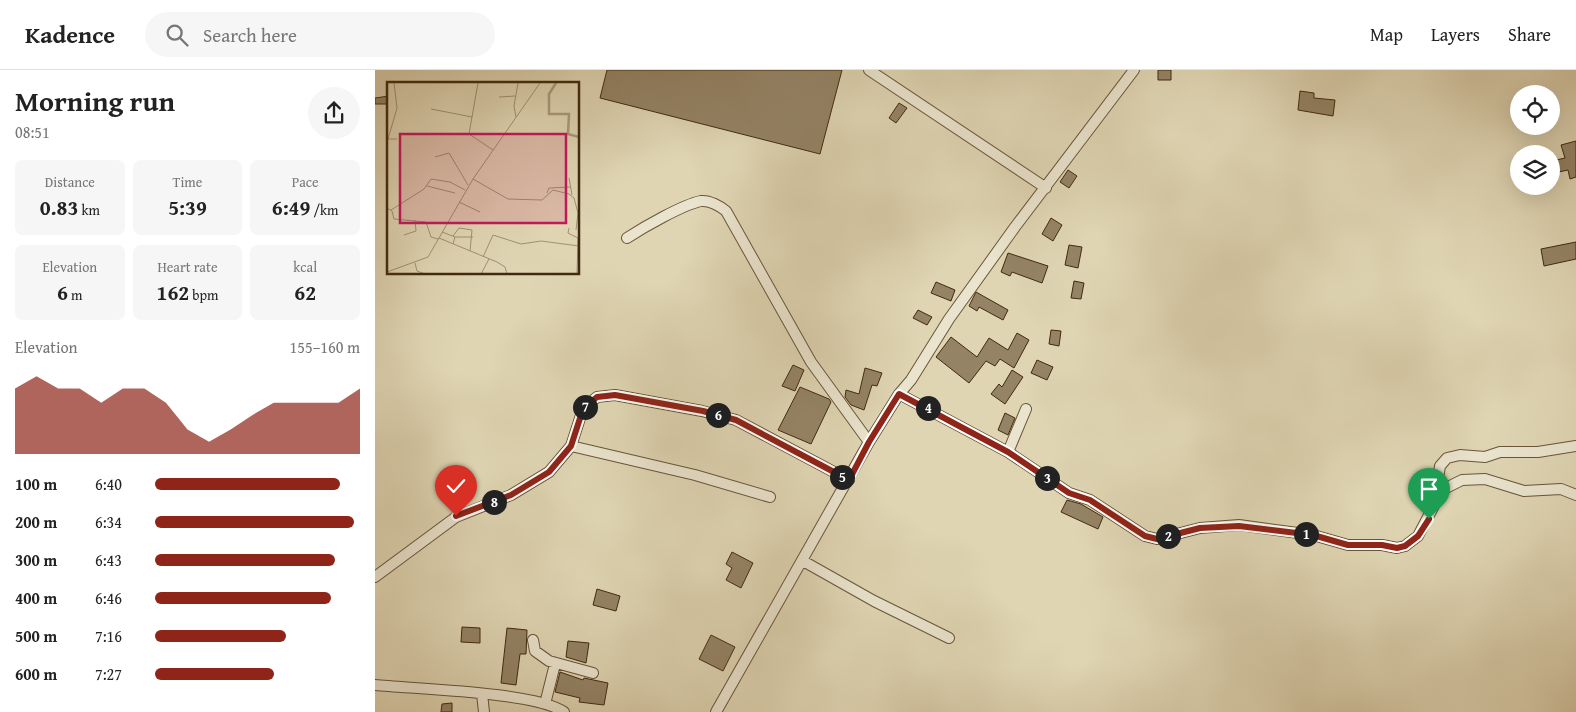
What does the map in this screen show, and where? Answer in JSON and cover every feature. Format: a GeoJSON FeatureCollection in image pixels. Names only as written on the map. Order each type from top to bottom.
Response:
{"type":"FeatureCollection","features":[{"type":"Feature","properties":{"kind":"street"},"geometry":{"type":"LineString","coordinates":[[869,70],[1046,188]]}},
{"type":"Feature","properties":{"kind":"street"},"geometry":{"type":"LineString","coordinates":[[716,712],[869,442],[899,394],[949,319],[1015,227],[1134,70]]}},
{"type":"Feature","properties":{"kind":"street"},"geometry":{"type":"LineString","coordinates":[[627,238],[651,224],[701,201],[715,204],[726,211],[811,362],[869,442]]}},
{"type":"Feature","properties":{"kind":"street"},"geometry":{"type":"LineString","coordinates":[[899,394],[1008,452],[1069,493],[1090,500],[1145,536],[1157,539],[1200,528],[1239,526],[1313,535],[1348,545],[1382,545],[1397,548],[1405,546],[1418,536],[1446,488],[1462,480],[1485,479],[1524,492],[1561,489],[1576,496]]}},
{"type":"Feature","properties":{"kind":"street"},"geometry":{"type":"LineString","coordinates":[[375,577],[406,556],[431,533],[456,516],[511,495],[549,472],[571,446],[583,409],[597,397],[615,395],[703,411],[736,420],[849,480]]}},
{"type":"Feature","properties":{"kind":"street"},"geometry":{"type":"LineString","coordinates":[[1008,452],[1027,409]]}},
{"type":"Feature","properties":{"kind":"street"},"geometry":{"type":"LineString","coordinates":[[571,446],[601,455],[695,475],[770,497]]}},
{"type":"Feature","properties":{"kind":"street"},"geometry":{"type":"LineString","coordinates":[[1434,506],[1440,466],[1447,458],[1460,455],[1485,457],[1500,452],[1539,452],[1576,446]]}},
{"type":"Feature","properties":{"kind":"street"},"geometry":{"type":"LineString","coordinates":[[803,561],[874,601],[949,638]]}},
{"type":"Feature","properties":{"kind":"street"},"geometry":{"type":"LineString","coordinates":[[533,640],[535,651],[540,656],[555,664],[593,673]]}},
{"type":"Feature","properties":{"kind":"street"},"geometry":{"type":"LineString","coordinates":[[545,704],[555,664]]}},
{"type":"Feature","properties":{"kind":"street"},"geometry":{"type":"LineString","coordinates":[[375,685],[482,694],[545,704],[564,712]]}},
{"type":"Feature","properties":{"kind":"street"},"geometry":{"type":"LineString","coordinates":[[482,694],[484,712]]}},
{"type":"Feature","properties":{"kind":"building"},"geometry":{"type":"Polygon","coordinates":[[[607,70],[842,70],[820,154],[600,98],[607,70]]]}},
{"type":"Feature","properties":{"kind":"building"},"geometry":{"type":"Polygon","coordinates":[[[1158,70],[1171,70],[1171,80],[1158,80],[1158,70]]]}},
{"type":"Feature","properties":{"kind":"building"},"geometry":{"type":"Polygon","coordinates":[[[1300,91],[1314,93],[1314,98],[1335,100],[1333,116],[1298,110],[1300,91]]]}},
{"type":"Feature","properties":{"kind":"building"},"geometry":{"type":"Polygon","coordinates":[[[387,96],[387,104],[375,104],[375,98],[387,96]]]}},
{"type":"Feature","properties":{"kind":"building"},"geometry":{"type":"Polygon","coordinates":[[[899,103],[907,108],[896,123],[889,118],[899,103]]]}},
{"type":"Feature","properties":{"kind":"building"},"geometry":{"type":"Polygon","coordinates":[[[1576,141],[1576,177],[1570,179],[1568,170],[1560,172],[1560,159],[1565,158],[1561,145],[1576,141]]]}},
{"type":"Feature","properties":{"kind":"building"},"geometry":{"type":"Polygon","coordinates":[[[1068,170],[1077,176],[1069,188],[1060,182],[1068,170]]]}},
{"type":"Feature","properties":{"kind":"building"},"geometry":{"type":"Polygon","coordinates":[[[1051,218],[1062,225],[1053,241],[1042,234],[1051,218]]]}},
{"type":"Feature","properties":{"kind":"building"},"geometry":{"type":"Polygon","coordinates":[[[1576,242],[1576,259],[1544,266],[1541,249],[1576,242]]]}},
{"type":"Feature","properties":{"kind":"building"},"geometry":{"type":"Polygon","coordinates":[[[1069,245],[1082,247],[1078,268],[1065,265],[1069,245]]]}},
{"type":"Feature","properties":{"kind":"building"},"geometry":{"type":"Polygon","coordinates":[[[1008,253],[1048,266],[1042,283],[1012,272],[1010,276],[1001,272],[1008,253]]]}},
{"type":"Feature","properties":{"kind":"building"},"geometry":{"type":"Polygon","coordinates":[[[1074,281],[1084,283],[1081,299],[1071,298],[1074,281]]]}},
{"type":"Feature","properties":{"kind":"building"},"geometry":{"type":"Polygon","coordinates":[[[936,282],[955,290],[951,301],[931,293],[936,282]]]}},
{"type":"Feature","properties":{"kind":"building"},"geometry":{"type":"Polygon","coordinates":[[[976,292],[1008,310],[1003,320],[979,307],[977,311],[969,306],[976,292]]]}},
{"type":"Feature","properties":{"kind":"building"},"geometry":{"type":"Polygon","coordinates":[[[918,310],[932,317],[927,325],[913,318],[918,310]]]}},
{"type":"Feature","properties":{"kind":"building"},"geometry":{"type":"Polygon","coordinates":[[[1051,330],[1061,331],[1059,346],[1049,344],[1051,330]]]}},
{"type":"Feature","properties":{"kind":"building"},"geometry":{"type":"Polygon","coordinates":[[[1017,333],[1029,340],[1014,368],[1000,359],[995,366],[986,361],[969,383],[936,357],[951,337],[977,357],[989,338],[1008,350],[1017,333]]]}},
{"type":"Feature","properties":{"kind":"building"},"geometry":{"type":"Polygon","coordinates":[[[1037,360],[1053,367],[1047,380],[1031,373],[1037,360]]]}},
{"type":"Feature","properties":{"kind":"building"},"geometry":{"type":"Polygon","coordinates":[[[793,365],[804,370],[795,391],[782,386],[793,365]]]}},
{"type":"Feature","properties":{"kind":"building"},"geometry":{"type":"Polygon","coordinates":[[[865,368],[882,373],[877,386],[872,385],[864,410],[851,405],[845,397],[846,390],[859,394],[865,368]]]}},
{"type":"Feature","properties":{"kind":"building"},"geometry":{"type":"Polygon","coordinates":[[[1012,370],[1023,377],[1005,404],[991,394],[999,384],[1002,387],[1012,370]]]}},
{"type":"Feature","properties":{"kind":"building"},"geometry":{"type":"Polygon","coordinates":[[[800,387],[829,399],[831,402],[811,444],[778,430],[800,387]]]}},
{"type":"Feature","properties":{"kind":"building"},"geometry":{"type":"Polygon","coordinates":[[[1005,413],[1015,418],[1008,435],[998,430],[1005,413]]]}},
{"type":"Feature","properties":{"kind":"building"},"geometry":{"type":"Polygon","coordinates":[[[1067,500],[1081,504],[1103,517],[1098,529],[1061,512],[1067,500]]]}},
{"type":"Feature","properties":{"kind":"building"},"geometry":{"type":"Polygon","coordinates":[[[732,552],[753,563],[741,588],[726,580],[732,568],[726,564],[732,552]]]}},
{"type":"Feature","properties":{"kind":"building"},"geometry":{"type":"Polygon","coordinates":[[[597,589],[620,596],[616,611],[593,605],[597,589]]]}},
{"type":"Feature","properties":{"kind":"building"},"geometry":{"type":"Polygon","coordinates":[[[462,627],[480,628],[480,643],[461,642],[462,627]]]}},
{"type":"Feature","properties":{"kind":"building"},"geometry":{"type":"Polygon","coordinates":[[[507,628],[527,630],[526,654],[520,654],[516,685],[501,683],[507,628]]]}},
{"type":"Feature","properties":{"kind":"building"},"geometry":{"type":"Polygon","coordinates":[[[711,635],[735,647],[723,671],[699,659],[711,635]]]}},
{"type":"Feature","properties":{"kind":"building"},"geometry":{"type":"Polygon","coordinates":[[[568,641],[589,643],[586,663],[566,657],[568,641]]]}},
{"type":"Feature","properties":{"kind":"building"},"geometry":{"type":"Polygon","coordinates":[[[560,672],[583,680],[584,678],[608,683],[604,705],[579,702],[580,698],[555,692],[560,672]]]}},
{"type":"Feature","properties":{"kind":"building"},"geometry":{"type":"Polygon","coordinates":[[[452,703],[452,712],[441,712],[442,704],[452,703]]]}},
{"type":"Feature","properties":{"kind":"route"},"geometry":{"type":"LineString","coordinates":[[456,516],[511,495],[549,472],[562,459],[571,446],[583,409],[597,397],[615,395],[703,411],[736,420],[849,480],[869,442],[899,394],[940,414],[1008,452],[1063,490],[1090,500],[1112,512],[1145,536],[1157,539],[1200,528],[1239,526],[1263,527],[1313,535],[1332,542],[1348,545],[1382,545],[1397,548],[1405,546],[1418,536],[1429,519]]}}]}
